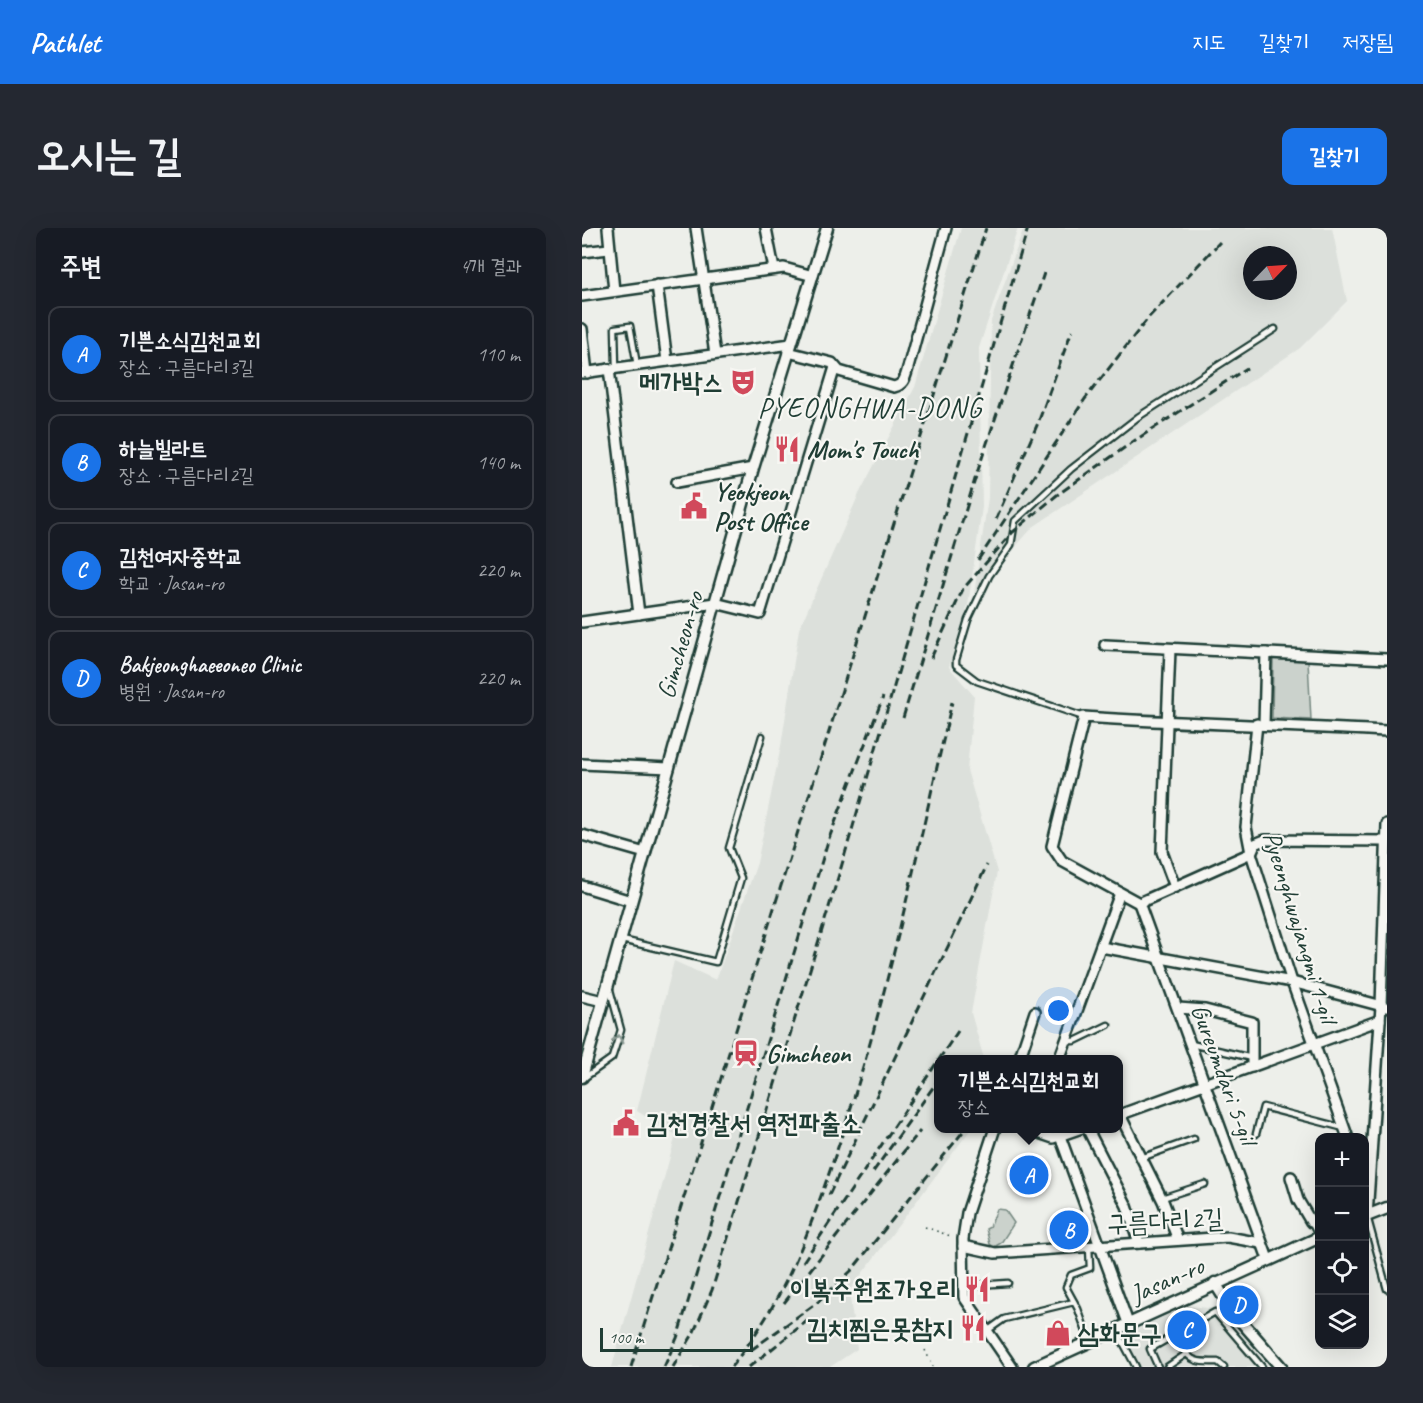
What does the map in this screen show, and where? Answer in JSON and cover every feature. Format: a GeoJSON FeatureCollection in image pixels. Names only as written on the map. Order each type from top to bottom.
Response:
{"type":"FeatureCollection","features":[{"type":"Feature","properties":{"kind":"street"},"geometry":{"type":"LineString","coordinates":[[608,228],[614,291]]}},
{"type":"Feature","properties":{"kind":"street"},"geometry":{"type":"LineString","coordinates":[[696,228],[715,354]]}},
{"type":"Feature","properties":{"kind":"street"},"geometry":{"type":"LineString","coordinates":[[766,228],[774,269]]}},
{"type":"Feature","properties":{"kind":"street","name":"Gimcheon-ro"},"geometry":{"type":"LineString","coordinates":[[582,1078],[753,468],[827,228]]}},
{"type":"Feature","properties":{"kind":"street"},"geometry":{"type":"LineString","coordinates":[[582,329],[584,373],[715,354],[789,348],[832,363],[839,372],[894,387],[904,382],[946,228]]}},
{"type":"Feature","properties":{"kind":"street"},"geometry":{"type":"LineString","coordinates":[[582,252],[609,249]]}},
{"type":"Feature","properties":{"kind":"street"},"geometry":{"type":"LineString","coordinates":[[582,296],[784,268],[813,276]]}},
{"type":"Feature","properties":{"kind":"street"},"geometry":{"type":"LineString","coordinates":[[657,285],[667,361]]}},
{"type":"Feature","properties":{"kind":"street"},"geometry":{"type":"LineString","coordinates":[[582,622],[715,603],[760,614],[835,367]]}},
{"type":"Feature","properties":{"kind":"street"},"geometry":{"type":"LineString","coordinates":[[613,369],[639,614]]}},
{"type":"Feature","properties":{"kind":"street"},"geometry":{"type":"LineString","coordinates":[[677,482],[753,468]]}},
{"type":"Feature","properties":{"kind":"street"},"geometry":{"type":"LineString","coordinates":[[1105,645],[1387,659]]}},
{"type":"Feature","properties":{"kind":"street"},"geometry":{"type":"LineString","coordinates":[[1170,649],[1162,852],[1175,887]]}},
{"type":"Feature","properties":{"kind":"street","name":"Pyeonghwajangmi 1-gil"},"geometry":{"type":"LineString","coordinates":[[1266,653],[1260,724],[1246,827],[1251,853],[1292,982],[1346,1133]]}},
{"type":"Feature","properties":{"kind":"street"},"geometry":{"type":"LineString","coordinates":[[1386,841],[1265,840],[1255,844],[1251,853],[1139,903],[1062,861],[1052,846],[1084,717],[1167,723],[1260,724],[1387,731]]}},
{"type":"Feature","properties":{"kind":"street"},"geometry":{"type":"LineString","coordinates":[[582,764],[669,768]]}},
{"type":"Feature","properties":{"kind":"street"},"geometry":{"type":"LineString","coordinates":[[1369,1187],[1380,1020],[1384,1007],[1387,824]]}},
{"type":"Feature","properties":{"kind":"street"},"geometry":{"type":"LineString","coordinates":[[582,835],[645,853]]}},
{"type":"Feature","properties":{"kind":"street"},"geometry":{"type":"LineString","coordinates":[[582,886],[631,901]]}},
{"type":"Feature","properties":{"kind":"street"},"geometry":{"type":"LineString","coordinates":[[1061,1055],[1120,893]]}},
{"type":"Feature","properties":{"kind":"street","name":"Gureumdari 5-gil"},"geometry":{"type":"LineString","coordinates":[[1139,903],[1268,1259]]}},
{"type":"Feature","properties":{"kind":"street"},"geometry":{"type":"LineString","coordinates":[[1101,947],[1292,982],[1384,1007]]}},
{"type":"Feature","properties":{"kind":"street"},"geometry":{"type":"LineString","coordinates":[[582,996],[603,1001]]}},
{"type":"Feature","properties":{"kind":"street"},"geometry":{"type":"LineString","coordinates":[[1178,1008],[1205,1010],[1252,1022],[1252,1062]]}},
{"type":"Feature","properties":{"kind":"street"},"geometry":{"type":"LineString","coordinates":[[1019,1055],[1035,1012]]}},
{"type":"Feature","properties":{"kind":"street"},"geometry":{"type":"LineString","coordinates":[[1123,1114],[1205,1083],[1252,1062],[1314,1044],[1380,1020]]}},
{"type":"Feature","properties":{"kind":"street"},"geometry":{"type":"LineString","coordinates":[[1123,1123],[1161,1198],[1178,1240]]}},
{"type":"Feature","properties":{"kind":"street"},"geometry":{"type":"LineString","coordinates":[[993,1133],[967,1213],[963,1243],[963,1286],[966,1303],[1012,1367]]}},
{"type":"Feature","properties":{"kind":"street"},"geometry":{"type":"LineString","coordinates":[[1037,1133],[1050,1138],[1057,1133]]}},
{"type":"Feature","properties":{"kind":"street"},"geometry":{"type":"LineString","coordinates":[[1058,1133],[1128,1323]]}},
{"type":"Feature","properties":{"kind":"street"},"geometry":{"type":"LineString","coordinates":[[1087,1133],[1127,1206],[1139,1243]]}},
{"type":"Feature","properties":{"kind":"street"},"geometry":{"type":"LineString","coordinates":[[1291,1177],[1298,1200],[1311,1222]]}},
{"type":"Feature","properties":{"kind":"street"},"geometry":{"type":"LineString","coordinates":[[1369,1216],[1387,1208]]}},
{"type":"Feature","properties":{"kind":"street","name":"구름다리2길"},"geometry":{"type":"LineString","coordinates":[[963,1243],[995,1253],[1228,1237],[1261,1243]]}},
{"type":"Feature","properties":{"kind":"street","name":"Jasan-ro"},"geometry":{"type":"LineString","coordinates":[[1034,1367],[1315,1239]]}},
{"type":"Feature","properties":{"kind":"street"},"geometry":{"type":"LineString","coordinates":[[1215,1283],[1234,1313],[1281,1367]]}},
{"type":"Feature","properties":{"kind":"lane"},"geometry":{"type":"LineString","coordinates":[[613,369],[615,328],[630,326],[637,365]]}},
{"type":"Feature","properties":{"kind":"lane"},"geometry":{"type":"LineString","coordinates":[[1084,717],[977,681],[957,665],[956,660],[968,620],[989,576],[1011,545],[1015,520],[1071,469],[1138,417],[1275,328]]}},
{"type":"Feature","properties":{"kind":"lane"},"geometry":{"type":"LineString","coordinates":[[621,939],[716,962],[741,878],[729,848],[762,736]]}},
{"type":"Feature","properties":{"kind":"lane"},"geometry":{"type":"LineString","coordinates":[[582,1078],[612,1058],[621,1030],[608,984]]}},
{"type":"Feature","properties":{"kind":"lane"},"geometry":{"type":"LineString","coordinates":[[1066,1041],[1075,1041],[1108,1025]]}},
{"type":"Feature","properties":{"kind":"lane"},"geometry":{"type":"LineString","coordinates":[[1191,1044],[1252,1062]]}},
{"type":"Feature","properties":{"kind":"lane"},"geometry":{"type":"LineString","coordinates":[[1256,1134],[1263,1107],[1346,1133]]}},
{"type":"Feature","properties":{"kind":"lane"},"geometry":{"type":"LineString","coordinates":[[1141,1158],[1194,1139]]}},
{"type":"Feature","properties":{"kind":"lane"},"geometry":{"type":"LineString","coordinates":[[1161,1198],[1205,1184]]}},
{"type":"Feature","properties":{"kind":"lane"},"geometry":{"type":"LineString","coordinates":[[1311,1222],[1315,1230]]}},
{"type":"Feature","properties":{"kind":"lane"},"geometry":{"type":"LineString","coordinates":[[1369,1227],[1387,1289]]}},
{"type":"Feature","properties":{"kind":"lane"},"geometry":{"type":"LineString","coordinates":[[1089,1247],[1090,1268],[1071,1275],[1066,1284],[1085,1325],[1089,1341]]}},
{"type":"Feature","properties":{"kind":"lane"},"geometry":{"type":"LineString","coordinates":[[963,1286],[1008,1283]]}},
{"type":"Feature","properties":{"kind":"lane"},"geometry":{"type":"LineString","coordinates":[[987,1331],[1004,1319],[1074,1302]]}},
{"type":"Feature","properties":{"kind":"lane"},"geometry":{"type":"LineString","coordinates":[[1158,1367],[1150,1349],[1217,1312],[1262,1367]]}},
{"type":"Feature","properties":{"kind":"lane"},"geometry":{"type":"LineString","coordinates":[[1195,1326],[1197,1338],[1184,1347],[1186,1354],[1203,1363],[1218,1362],[1224,1367]]}},
{"type":"Feature","properties":{"kind":"lane"},"geometry":{"type":"LineString","coordinates":[[1116,1328],[1136,1367]]}},
{"type":"Feature","properties":{"kind":"lane"},"geometry":{"type":"LineString","coordinates":[[1167,1367],[1186,1354]]}},
{"type":"Feature","properties":{"kind":"path"},"geometry":{"type":"LineString","coordinates":[[925,1227],[963,1243]]}},
{"type":"Feature","properties":{"kind":"path"},"geometry":{"type":"LineString","coordinates":[[925,1350],[933,1367]]}},
{"type":"Feature","properties":{"kind":"shaded area"},"geometry":{"type":"Polygon","coordinates":[[[961,228],[1018,228],[979,348],[982,507],[968,605],[949,667],[974,696],[967,770],[997,872],[971,1013],[983,1055],[934,1055],[934,1133],[968,1133],[849,1291],[857,1349],[830,1367],[612,1367],[676,1135],[637,1111],[674,961],[716,980],[757,863],[781,746],[799,629],[859,494],[915,387],[961,228]]]}},
{"type":"Feature","properties":{"kind":"shaded area"},"geometry":{"type":"Polygon","coordinates":[[[1024,228],[1332,228],[1347,301],[1300,348],[1033,527],[974,594],[988,498],[991,321],[1024,228]]]}},
{"type":"Feature","properties":{"kind":"shaded area"},"geometry":{"type":"Polygon","coordinates":[[[1273,659],[1308,661],[1311,720],[1272,718],[1273,659]]]}},
{"type":"Feature","properties":{"kind":"shaded area"},"geometry":{"type":"Polygon","coordinates":[[[997,1209],[1005,1210],[1014,1223],[1001,1243],[994,1247],[990,1244],[986,1229],[990,1227],[997,1209]]]}},
{"type":"Feature","properties":{"kind":"shaded area"},"geometry":{"type":"Polygon","coordinates":[[[1186,1306],[1221,1309],[1269,1367],[1134,1367],[1118,1339],[1186,1306]]]}},
{"type":"Feature","properties":{"kind":"railway"},"geometry":{"type":"LineString","coordinates":[[631,1367],[986,228]]}},
{"type":"Feature","properties":{"kind":"railway"},"geometry":{"type":"LineString","coordinates":[[673,1367],[693,1334],[712,1290],[840,871],[1028,228]]}},
{"type":"Feature","properties":{"kind":"railway"},"geometry":{"type":"LineString","coordinates":[[978,560],[1085,399],[1149,317],[1220,242]]}},
{"type":"Feature","properties":{"kind":"railway"},"geometry":{"type":"LineString","coordinates":[[903,718],[976,476],[1044,273]]}},
{"type":"Feature","properties":{"kind":"railway"},"geometry":{"type":"LineString","coordinates":[[996,519],[1038,423],[1072,330]]}},
{"type":"Feature","properties":{"kind":"railway"},"geometry":{"type":"LineString","coordinates":[[931,658],[963,589],[1013,532],[1057,495],[1134,441],[1247,368]]}},
{"type":"Feature","properties":{"kind":"railway"},"geometry":{"type":"LineString","coordinates":[[664,1367],[677,1338],[828,841],[883,697]]}},
{"type":"Feature","properties":{"kind":"railway"},"geometry":{"type":"LineString","coordinates":[[731,1367],[766,1317],[793,1267],[815,1214],[835,1156],[885,988],[952,702]]}},
{"type":"Feature","properties":{"kind":"railway"},"geometry":{"type":"LineString","coordinates":[[829,1195],[987,865]]}},
{"type":"Feature","properties":{"kind":"railway"},"geometry":{"type":"LineString","coordinates":[[942,1055],[958,1031]]}},
{"type":"Feature","properties":{"kind":"railway"},"geometry":{"type":"LineString","coordinates":[[803,1262],[934,1067]]}},
{"type":"Feature","properties":{"kind":"railway"},"geometry":{"type":"LineString","coordinates":[[873,1172],[934,1086]]}},
{"type":"Feature","properties":{"kind":"railway"},"geometry":{"type":"LineString","coordinates":[[784,1303],[920,1131]]}},
{"type":"Feature","properties":{"kind":"railway"},"geometry":{"type":"LineString","coordinates":[[751,1350],[818,1302],[851,1271],[962,1133]]}},
{"type":"Feature","properties":{"kind":"railway"},"geometry":{"type":"LineString","coordinates":[[749,1367],[807,1321]]}},
{"type":"Feature","properties":{"kind":"place","name":"메가박스"},"geometry":{"type":"Point","coordinates":[743,382]}},
{"type":"Feature","properties":{"kind":"place","name":"Mom's Touch"},"geometry":{"type":"Point","coordinates":[787,449]}},
{"type":"Feature","properties":{"kind":"place","name":"Yeokjeon Post Office"},"geometry":{"type":"Point","coordinates":[694,506]}},
{"type":"Feature","properties":{"kind":"place","name":"Gimcheon"},"geometry":{"type":"Point","coordinates":[746,1053]}},
{"type":"Feature","properties":{"kind":"place","name":"김천경찰서 역전파출소"},"geometry":{"type":"Point","coordinates":[626,1123]}},
{"type":"Feature","properties":{"kind":"place","name":"기쁜소식김천교회"},"geometry":{"type":"Point","coordinates":[1029,1175]}},
{"type":"Feature","properties":{"kind":"place","name":"하늘빌라트"},"geometry":{"type":"Point","coordinates":[1069,1230]}},
{"type":"Feature","properties":{"kind":"place","name":"이복주원조가오리"},"geometry":{"type":"Point","coordinates":[977,1289]}},
{"type":"Feature","properties":{"kind":"place","name":"Bakjeonghaeeoneo Clinic"},"geometry":{"type":"Point","coordinates":[1239,1305]}},
{"type":"Feature","properties":{"kind":"place","name":"김치찜은못참지"},"geometry":{"type":"Point","coordinates":[973,1328]}},
{"type":"Feature","properties":{"kind":"place","name":"김천여자중학교"},"geometry":{"type":"Point","coordinates":[1187,1330]}},
{"type":"Feature","properties":{"kind":"place","name":"삼화문구"},"geometry":{"type":"Point","coordinates":[1058,1333]}},
{"type":"Feature","properties":{"kind":"district","name":"PYEONGHWA-DONG"},"geometry":{"type":"Point","coordinates":[870,407]}}]}
